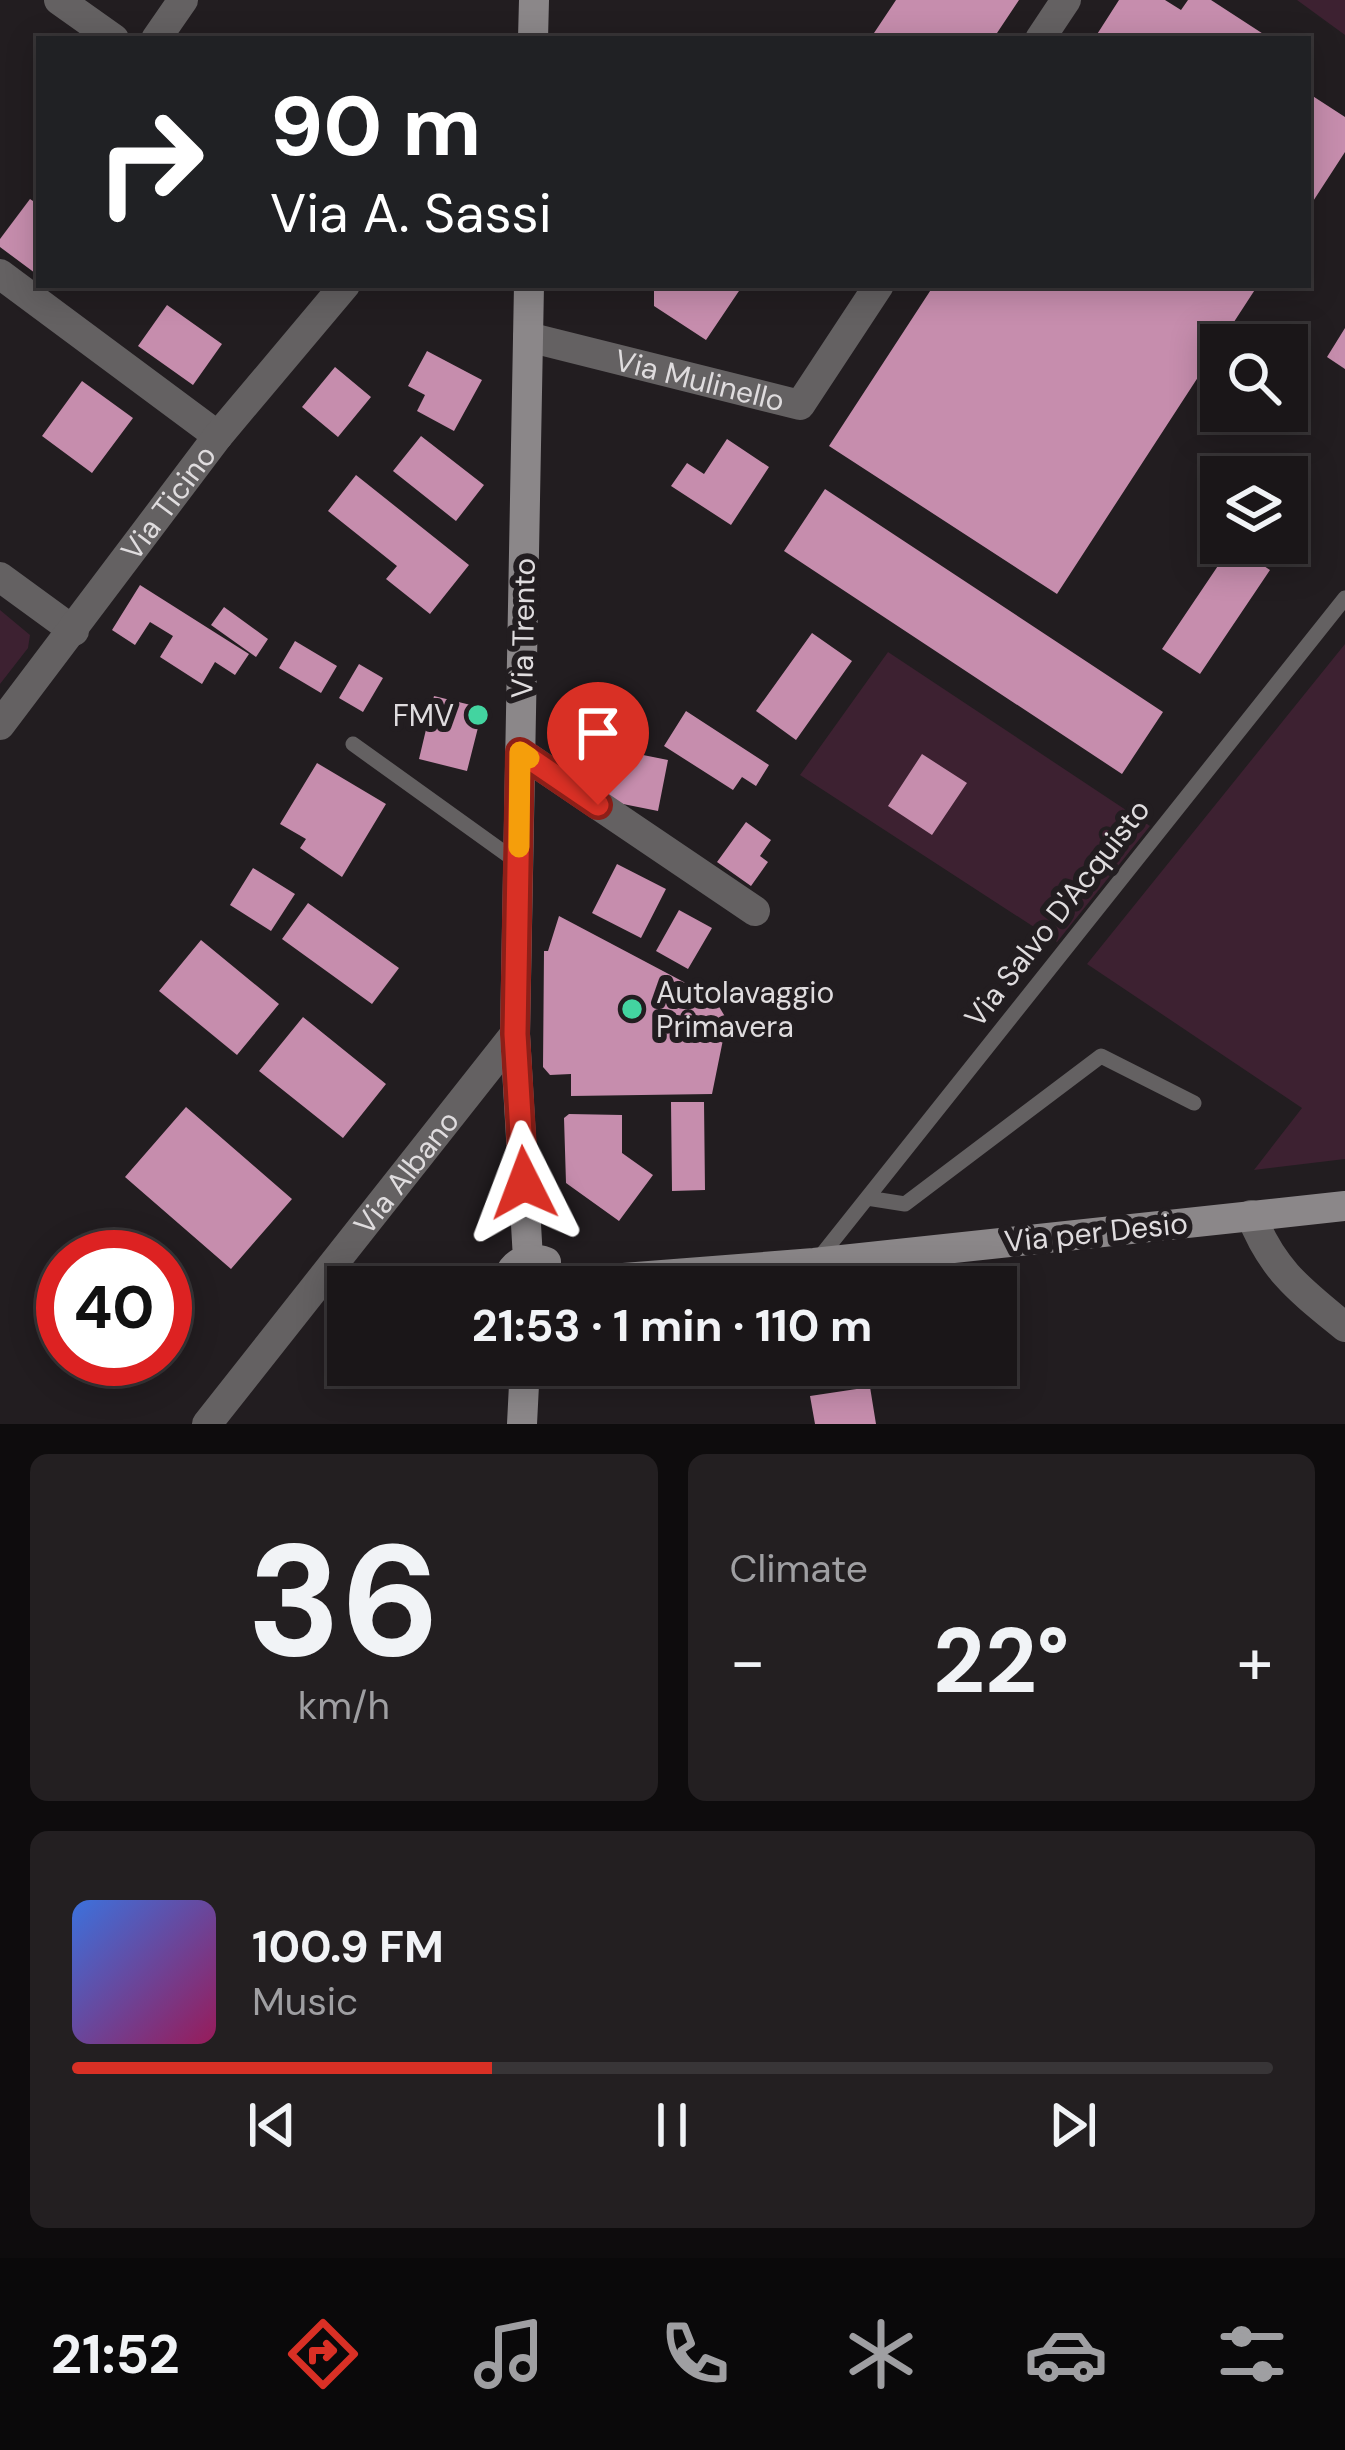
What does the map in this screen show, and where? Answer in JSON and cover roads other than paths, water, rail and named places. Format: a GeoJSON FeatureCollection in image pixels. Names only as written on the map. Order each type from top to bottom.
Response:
{"type":"FeatureCollection","features":[{"type":"Feature","properties":{"kind":"street"},"geometry":{"type":"LineString","coordinates":[[59,0],[110,36]]}},
{"type":"Feature","properties":{"kind":"street"},"geometry":{"type":"LineString","coordinates":[[158,36],[183,0]]}},
{"type":"Feature","properties":{"kind":"street"},"geometry":{"type":"LineString","coordinates":[[533,36],[534,0]]}},
{"type":"Feature","properties":{"kind":"street"},"geometry":{"type":"LineString","coordinates":[[1042,36],[1066,0]]}},
{"type":"Feature","properties":{"kind":"street"},"geometry":{"type":"LineString","coordinates":[[0,274],[218,436]]}},
{"type":"Feature","properties":{"kind":"street","name":"Via Ticino"},"geometry":{"type":"LineString","coordinates":[[0,725],[218,436],[342,288]]}},
{"type":"Feature","properties":{"kind":"street","name":"Via Trento"},"geometry":{"type":"LineString","coordinates":[[528,1259],[515,1034],[529,288]]}},
{"type":"Feature","properties":{"kind":"street","name":"Via Mulinello"},"geometry":{"type":"LineString","coordinates":[[528,337],[800,405],[877,288]]}},
{"type":"Feature","properties":{"kind":"street"},"geometry":{"type":"LineString","coordinates":[[0,577],[74,631]]}},
{"type":"Feature","properties":{"kind":"street"},"geometry":{"type":"LineString","coordinates":[[520,752],[755,911]]}},
{"type":"Feature","properties":{"kind":"street","name":"Via Albano"},"geometry":{"type":"LineString","coordinates":[[206,1424],[515,1034]]}},
{"type":"Feature","properties":{"kind":"street","name":"Via per Desio"},"geometry":{"type":"LineString","coordinates":[[790,1266],[1345,1206]]}},
{"type":"Feature","properties":{"kind":"street"},"geometry":{"type":"LineString","coordinates":[[1251,1215],[1270,1257],[1288,1280],[1345,1327]]}},
{"type":"Feature","properties":{"kind":"street"},"geometry":{"type":"LineString","coordinates":[[517,1266],[528,1259],[550,1266]]}},
{"type":"Feature","properties":{"kind":"street"},"geometry":{"type":"LineString","coordinates":[[522,1424],[524,1386]]}},
{"type":"Feature","properties":{"kind":"lane","name":"Via Salvo D'Acquisto"},"geometry":{"type":"LineString","coordinates":[[814,1264],[1345,598]]}},
{"type":"Feature","properties":{"kind":"lane"},"geometry":{"type":"LineString","coordinates":[[353,744],[518,863]]}},
{"type":"Feature","properties":{"kind":"lane"},"geometry":{"type":"LineString","coordinates":[[867,1198],[905,1204],[1101,1056],[1194,1103]]}},
{"type":"Feature","properties":{"kind":"place","name":"FMV"},"geometry":{"type":"Point","coordinates":[478,715]}},
{"type":"Feature","properties":{"kind":"place","name":"Autolavaggio Primavera"},"geometry":{"type":"Point","coordinates":[632,1009]}}]}
